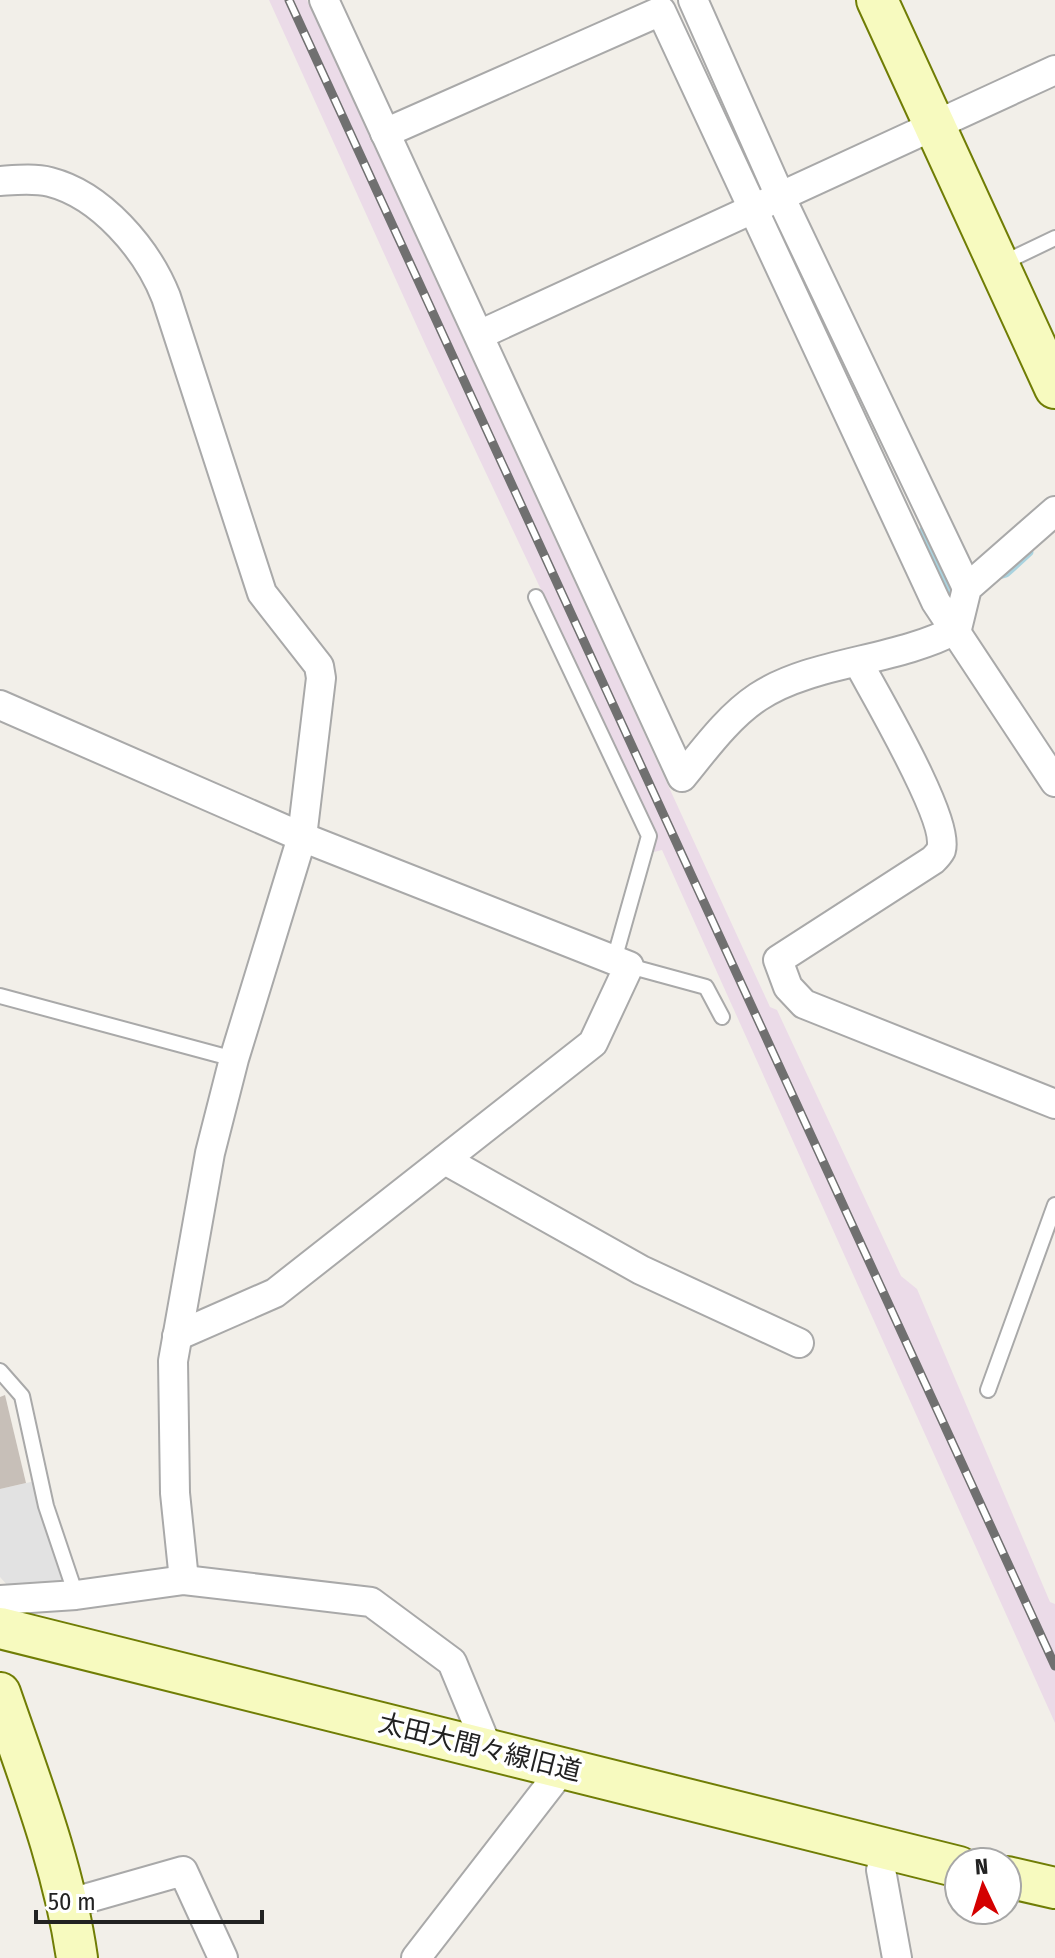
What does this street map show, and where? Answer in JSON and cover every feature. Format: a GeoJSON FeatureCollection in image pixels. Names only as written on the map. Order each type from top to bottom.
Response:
{"type":"FeatureCollection","features":[{"type":"Feature","properties":{"kind":"street"},"geometry":{"type":"LineString","coordinates":[[324,0],[682,777],[727,723],[759,696],[815,673],[934,642],[957,629],[967,588],[1055,511]]}},
{"type":"Feature","properties":{"kind":"street"},"geometry":{"type":"LineString","coordinates":[[693,0],[780,196],[967,588]]}},
{"type":"Feature","properties":{"kind":"street"},"geometry":{"type":"LineString","coordinates":[[877,0],[1055,388]]}},
{"type":"Feature","properties":{"kind":"street"},"geometry":{"type":"LineString","coordinates":[[385,133],[661,11],[936,602],[957,629],[1055,782]]}},
{"type":"Feature","properties":{"kind":"street"},"geometry":{"type":"LineString","coordinates":[[479,335],[1055,70]]}},
{"type":"Feature","properties":{"kind":"street"},"geometry":{"type":"LineString","coordinates":[[0,181],[48,181],[90,200],[147,259],[159,280],[262,593],[319,666],[321,678],[302,837],[234,1059],[210,1153],[173,1361],[175,1478],[184,1580]]}},
{"type":"Feature","properties":{"kind":"street"},"geometry":{"type":"LineString","coordinates":[[859,664],[911,759],[940,835],[941,850],[933,860],[778,960],[788,987],[804,1004],[1055,1104]]}},
{"type":"Feature","properties":{"kind":"street"},"geometry":{"type":"LineString","coordinates":[[0,705],[302,837],[621,963],[593,1043],[275,1293],[177,1336]]}},
{"type":"Feature","properties":{"kind":"street"},"geometry":{"type":"LineString","coordinates":[[445,1160],[641,1270],[799,1343]]}},
{"type":"Feature","properties":{"kind":"street"},"geometry":{"type":"LineString","coordinates":[[0,1600],[76,1595],[184,1580],[371,1602],[452,1662],[488,1749]]}},
{"type":"Feature","properties":{"kind":"street","name":"太田大間々線旧道"},"geometry":{"type":"LineString","coordinates":[[0,1628],[943,1863]]}},
{"type":"Feature","properties":{"kind":"street"},"geometry":{"type":"LineString","coordinates":[[0,1693],[45,1824],[67,1904],[77,1958]]}},
{"type":"Feature","properties":{"kind":"street"},"geometry":{"type":"LineString","coordinates":[[416,1958],[564,1767]]}},
{"type":"Feature","properties":{"kind":"street"},"geometry":{"type":"LineString","coordinates":[[886,1851],[881,1870],[897,1958]]}},
{"type":"Feature","properties":{"kind":"street"},"geometry":{"type":"LineString","coordinates":[[67,1904],[183,1871],[223,1958]]}},
{"type":"Feature","properties":{"kind":"street"},"geometry":{"type":"LineString","coordinates":[[1023,1881],[1055,1888]]}},
{"type":"Feature","properties":{"kind":"lane"},"geometry":{"type":"LineString","coordinates":[[999,265],[1055,238]]}},
{"type":"Feature","properties":{"kind":"lane"},"geometry":{"type":"LineString","coordinates":[[536,597],[649,836],[621,963],[706,987],[722,1017]]}},
{"type":"Feature","properties":{"kind":"lane"},"geometry":{"type":"LineString","coordinates":[[0,996],[234,1059]]}},
{"type":"Feature","properties":{"kind":"lane"},"geometry":{"type":"LineString","coordinates":[[988,1390],[1055,1205]]}},
{"type":"Feature","properties":{"kind":"lane"},"geometry":{"type":"LineString","coordinates":[[0,1371],[22,1396],[46,1506],[76,1595]]}},
{"type":"Feature","properties":{"kind":"shaded area"},"geometry":{"type":"Polygon","coordinates":[[[269,0],[307,0],[770,1007],[777,1010],[901,1276],[917,1289],[1050,1602],[1055,1604],[1055,1723],[662,850],[654,852],[656,833],[426,346],[269,0]]]}},
{"type":"Feature","properties":{"kind":"shaded area"},"geometry":{"type":"Polygon","coordinates":[[[44,1479],[76,1595],[9,1587],[0,1577],[0,1489],[44,1479]]]}},
{"type":"Feature","properties":{"kind":"building"},"geometry":{"type":"Polygon","coordinates":[[[5,1395],[26,1483],[0,1489],[0,1397],[5,1395]]]}},
{"type":"Feature","properties":{"kind":"waterway"},"geometry":{"type":"LineString","coordinates":[[924,530],[951,589],[963,586]]}},
{"type":"Feature","properties":{"kind":"waterway"},"geometry":{"type":"LineString","coordinates":[[992,577],[1006,573],[1029,552]]}},
{"type":"Feature","properties":{"kind":"railway"},"geometry":{"type":"LineString","coordinates":[[289,0],[1055,1666]]}}]}
